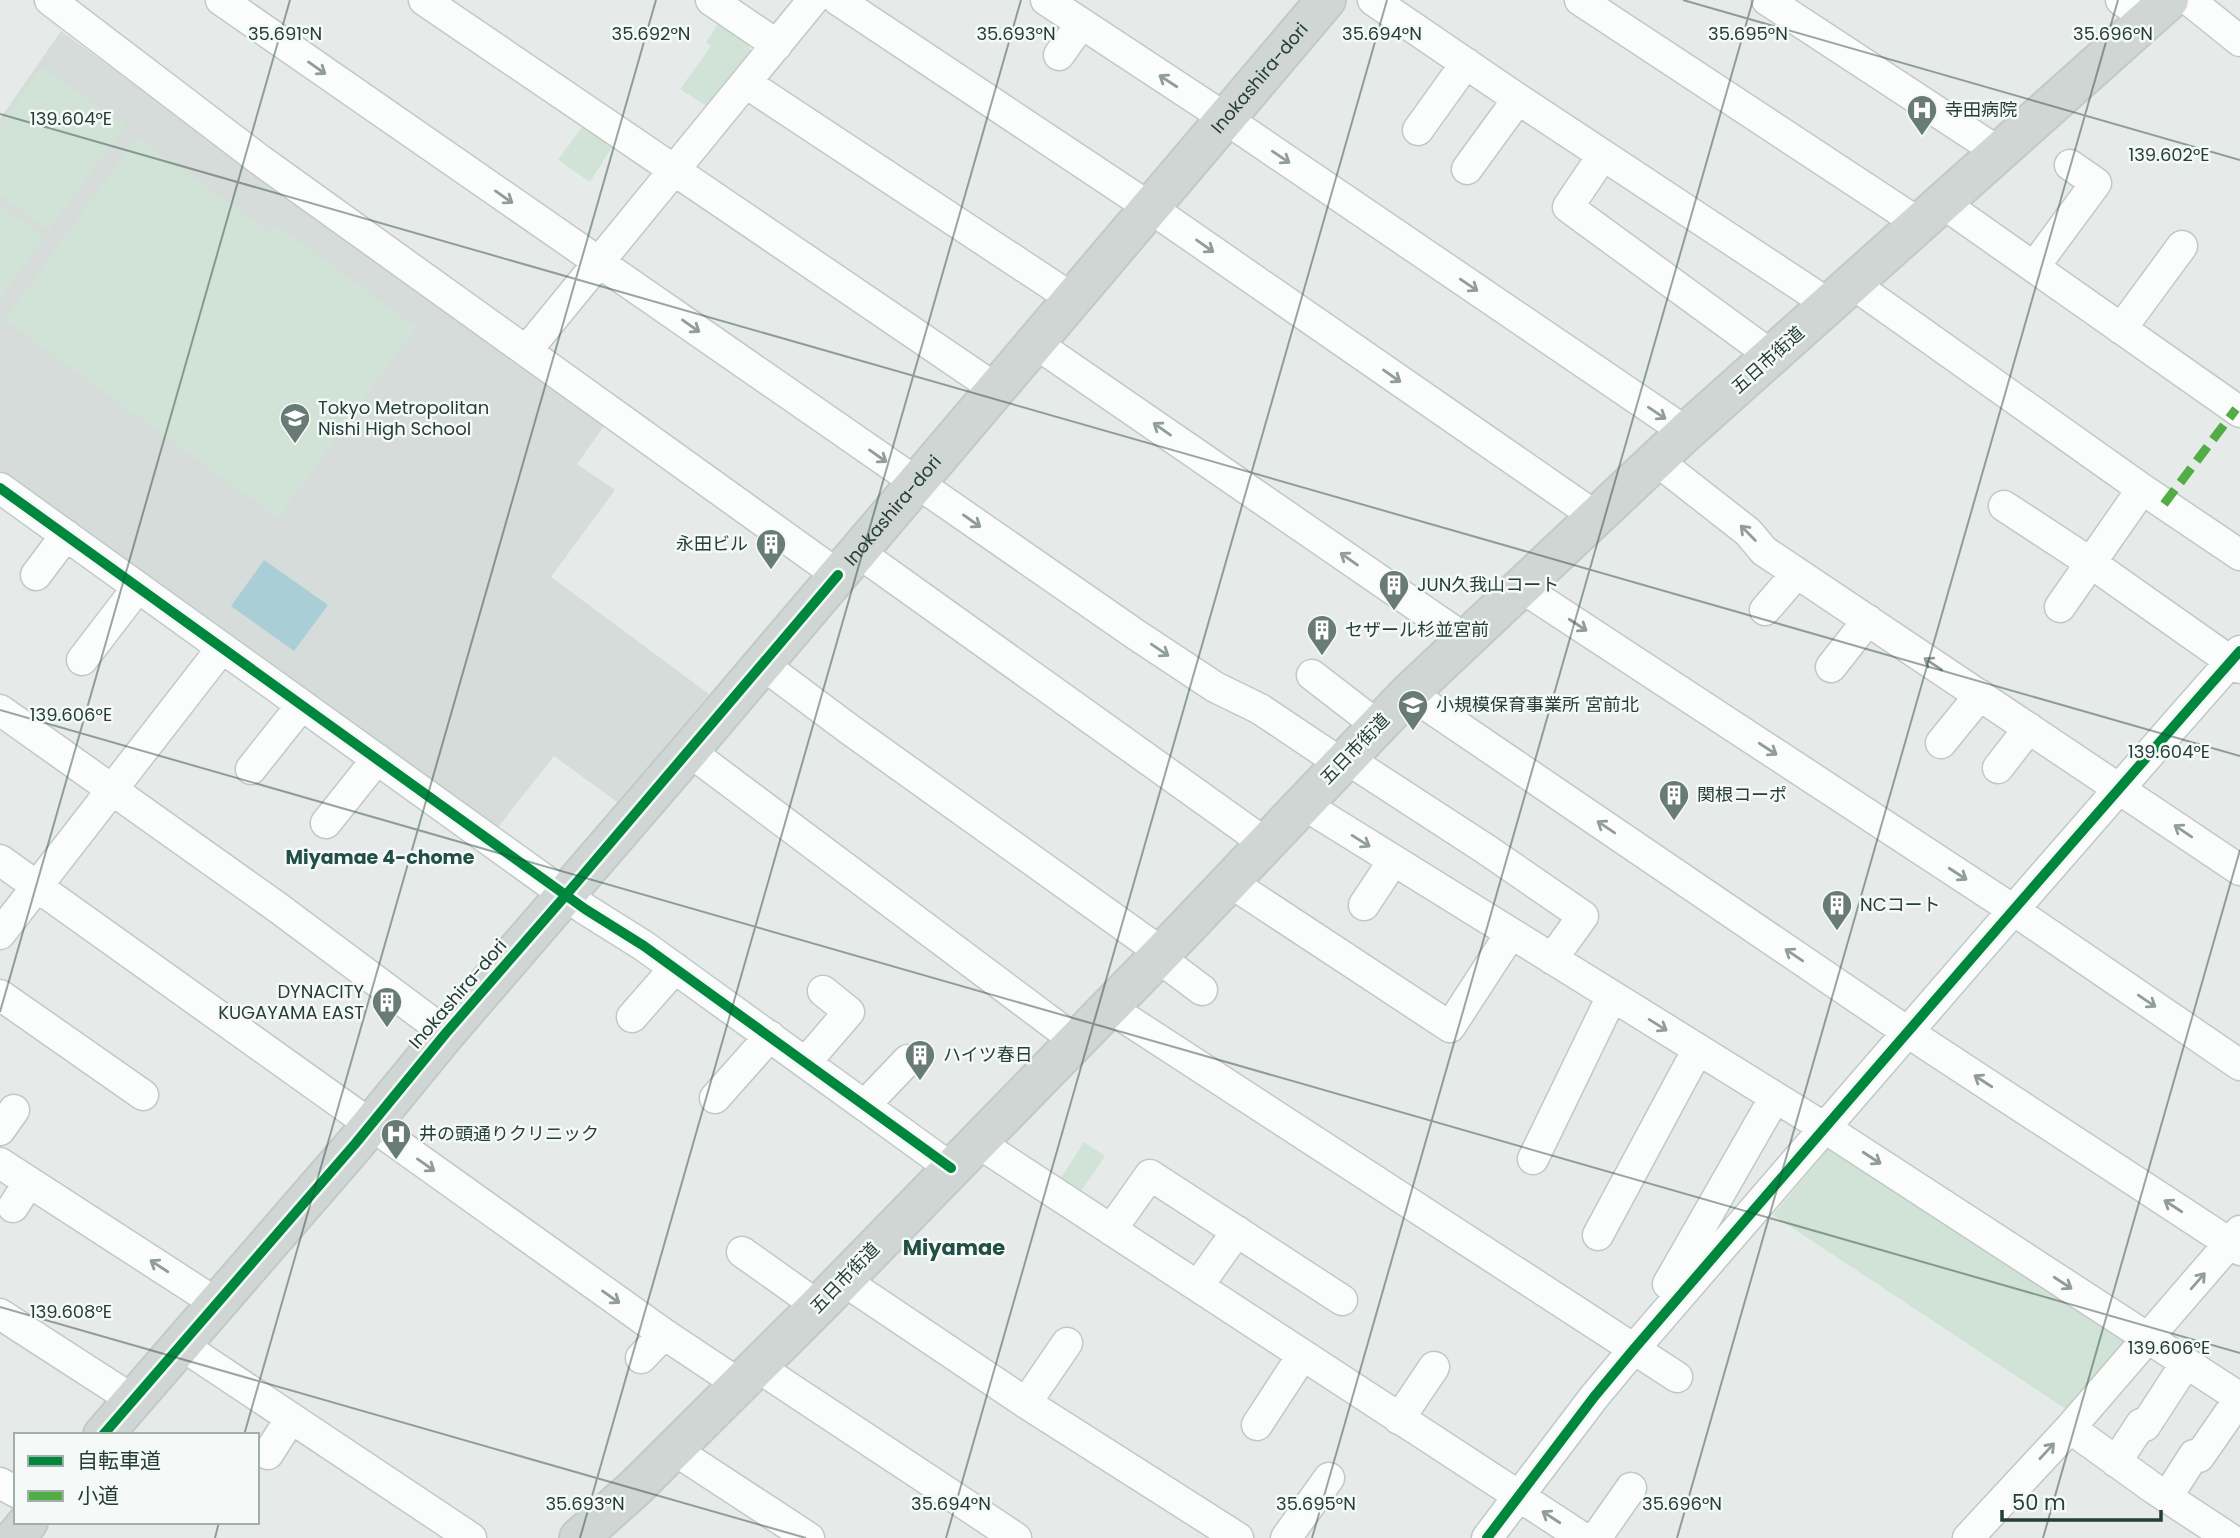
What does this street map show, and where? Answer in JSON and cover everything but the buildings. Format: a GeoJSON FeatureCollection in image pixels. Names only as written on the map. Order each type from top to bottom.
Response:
{"type":"FeatureCollection","features":[{"type":"Feature","properties":{"kind":"main road","name":"Inokashira-dori"},"geometry":{"type":"LineString","coordinates":[[105,1433],[370,1126],[446,1033],[689,751],[1326,0]]}},
{"type":"Feature","properties":{"kind":"main road","name":"五日市街道"},"geometry":{"type":"LineString","coordinates":[[579,1538],[635,1488],[831,1293],[1160,955],[1409,693],[1686,432],[2000,153],[2146,6]]}},
{"type":"Feature","properties":{"kind":"main road"},"geometry":{"type":"LineString","coordinates":[[15,1538],[26,1524]]}},
{"type":"Feature","properties":{"kind":"street"},"geometry":{"type":"LineString","coordinates":[[50,0],[260,160],[527,350],[1265,843]]}},
{"type":"Feature","properties":{"kind":"street"},"geometry":{"type":"LineString","coordinates":[[221,0],[1203,680],[1260,709],[1344,761],[1487,850],[1583,916],[1552,959]]}},
{"type":"Feature","properties":{"kind":"street"},"geometry":{"type":"LineString","coordinates":[[424,0],[996,388]]}},
{"type":"Feature","properties":{"kind":"street"},"geometry":{"type":"LineString","coordinates":[[711,0],[777,45]]}},
{"type":"Feature","properties":{"kind":"street"},"geometry":{"type":"LineString","coordinates":[[527,350],[813,0]]}},
{"type":"Feature","properties":{"kind":"street"},"geometry":{"type":"LineString","coordinates":[[838,0],[1149,207],[1595,516]]}},
{"type":"Feature","properties":{"kind":"street"},"geometry":{"type":"LineString","coordinates":[[1046,0],[1686,432]]}},
{"type":"Feature","properties":{"kind":"street"},"geometry":{"type":"LineString","coordinates":[[1373,0],[1603,156],[1841,295],[2240,555]]}},
{"type":"Feature","properties":{"kind":"street"},"geometry":{"type":"LineString","coordinates":[[1580,0],[1932,214],[2034,267],[2239,408]]}},
{"type":"Feature","properties":{"kind":"street"},"geometry":{"type":"LineString","coordinates":[[1767,0],[2000,153]]}},
{"type":"Feature","properties":{"kind":"street"},"geometry":{"type":"LineString","coordinates":[[2189,0],[2240,41]]}},
{"type":"Feature","properties":{"kind":"street"},"geometry":{"type":"LineString","coordinates":[[1059,55],[1081,24]]}},
{"type":"Feature","properties":{"kind":"street"},"geometry":{"type":"LineString","coordinates":[[1418,130],[1466,63]]}},
{"type":"Feature","properties":{"kind":"street"},"geometry":{"type":"LineString","coordinates":[[746,83],[1073,299]]}},
{"type":"Feature","properties":{"kind":"street"},"geometry":{"type":"LineString","coordinates":[[1467,169],[1518,99]]}},
{"type":"Feature","properties":{"kind":"street"},"geometry":{"type":"LineString","coordinates":[[1603,156],[1568,207],[1772,356]]}},
{"type":"Feature","properties":{"kind":"street"},"geometry":{"type":"LineString","coordinates":[[2034,267],[2096,183],[2070,165]]}},
{"type":"Feature","properties":{"kind":"street"},"geometry":{"type":"LineString","coordinates":[[2121,328],[2182,246]]}},
{"type":"Feature","properties":{"kind":"street"},"geometry":{"type":"LineString","coordinates":[[1035,343],[1465,639]]}},
{"type":"Feature","properties":{"kind":"street"},"geometry":{"type":"LineString","coordinates":[[1656,460],[1748,532],[1764,551],[2240,870]]}},
{"type":"Feature","properties":{"kind":"street"},"geometry":{"type":"LineString","coordinates":[[0,488],[301,706],[566,895],[675,968],[865,1105],[1111,1230],[1583,1538]]}},
{"type":"Feature","properties":{"kind":"street"},"geometry":{"type":"LineString","coordinates":[[2060,607],[2142,489]]}},
{"type":"Feature","properties":{"kind":"street"},"geometry":{"type":"LineString","coordinates":[[1487,1538],[1594,1397],[1634,1349],[2119,788],[2237,661],[2004,506]]}},
{"type":"Feature","properties":{"kind":"street"},"geometry":{"type":"LineString","coordinates":[[36,575],[66,535]]}},
{"type":"Feature","properties":{"kind":"street"},"geometry":{"type":"LineString","coordinates":[[1765,610],[1797,573]]}},
{"type":"Feature","properties":{"kind":"street"},"geometry":{"type":"LineString","coordinates":[[82,660],[138,587]]}},
{"type":"Feature","properties":{"kind":"street"},"geometry":{"type":"LineString","coordinates":[[1521,587],[2015,911],[2240,1065]]}},
{"type":"Feature","properties":{"kind":"street"},"geometry":{"type":"LineString","coordinates":[[1831,667],[1868,620]]}},
{"type":"Feature","properties":{"kind":"street"},"geometry":{"type":"LineString","coordinates":[[0,934],[222,648]]}},
{"type":"Feature","properties":{"kind":"street"},"geometry":{"type":"LineString","coordinates":[[762,664],[1160,955],[1202,990]]}},
{"type":"Feature","properties":{"kind":"street"},"geometry":{"type":"LineString","coordinates":[[1312,675],[1378,726]]}},
{"type":"Feature","properties":{"kind":"street"},"geometry":{"type":"LineString","coordinates":[[1409,693],[1909,1033],[2237,1242],[1968,1538]]}},
{"type":"Feature","properties":{"kind":"street"},"geometry":{"type":"LineString","coordinates":[[1941,743],[1980,695]]}},
{"type":"Feature","properties":{"kind":"street"},"geometry":{"type":"LineString","coordinates":[[251,769],[301,706]]}},
{"type":"Feature","properties":{"kind":"street"},"geometry":{"type":"LineString","coordinates":[[0,710],[277,907],[446,1033]]}},
{"type":"Feature","properties":{"kind":"street"},"geometry":{"type":"LineString","coordinates":[[1998,768],[2029,728]]}},
{"type":"Feature","properties":{"kind":"street"},"geometry":{"type":"LineString","coordinates":[[689,751],[1075,1040]]}},
{"type":"Feature","properties":{"kind":"street"},"geometry":{"type":"LineString","coordinates":[[326,823],[377,759]]}},
{"type":"Feature","properties":{"kind":"street"},"geometry":{"type":"LineString","coordinates":[[1303,804],[1825,1128],[2240,1398],[2199,1457],[2194,1455],[2167,1497]]}},
{"type":"Feature","properties":{"kind":"street"},"geometry":{"type":"LineString","coordinates":[[0,860],[664,1334],[749,1374],[770,1374],[1016,1538]]}},
{"type":"Feature","properties":{"kind":"street"},"geometry":{"type":"LineString","coordinates":[[1364,905],[1393,861]]}},
{"type":"Feature","properties":{"kind":"street"},"geometry":{"type":"LineString","coordinates":[[1230,881],[1450,1027],[1510,933]]}},
{"type":"Feature","properties":{"kind":"street"},"geometry":{"type":"LineString","coordinates":[[632,1017],[675,968]]}},
{"type":"Feature","properties":{"kind":"street"},"geometry":{"type":"LineString","coordinates":[[806,1062],[849,1012],[823,991]]}},
{"type":"Feature","properties":{"kind":"street"},"geometry":{"type":"LineString","coordinates":[[0,995],[144,1095]]}},
{"type":"Feature","properties":{"kind":"street"},"geometry":{"type":"LineString","coordinates":[[1533,1159],[1612,996]]}},
{"type":"Feature","properties":{"kind":"street"},"geometry":{"type":"LineString","coordinates":[[1108,1007],[1677,1377]]}},
{"type":"Feature","properties":{"kind":"street"},"geometry":{"type":"LineString","coordinates":[[715,1098],[770,1036]]}},
{"type":"Feature","properties":{"kind":"street"},"geometry":{"type":"LineString","coordinates":[[1598,1235],[1698,1049]]}},
{"type":"Feature","properties":{"kind":"street"},"geometry":{"type":"LineString","coordinates":[[865,1105],[908,1060]]}},
{"type":"Feature","properties":{"kind":"street"},"geometry":{"type":"LineString","coordinates":[[1668,1284],[1775,1097]]}},
{"type":"Feature","properties":{"kind":"street"},"geometry":{"type":"LineString","coordinates":[[0,1163],[216,1303]]}},
{"type":"Feature","properties":{"kind":"street"},"geometry":{"type":"LineString","coordinates":[[1111,1230],[1150,1175],[1342,1300]]}},
{"type":"Feature","properties":{"kind":"street"},"geometry":{"type":"LineString","coordinates":[[13,1207],[29,1182]]}},
{"type":"Feature","properties":{"kind":"street"},"geometry":{"type":"LineString","coordinates":[[1198,1286],[1237,1231]]}},
{"type":"Feature","properties":{"kind":"street"},"geometry":{"type":"LineString","coordinates":[[742,1252],[831,1293],[1026,1403],[1238,1538]]}},
{"type":"Feature","properties":{"kind":"street"},"geometry":{"type":"LineString","coordinates":[[0,1314],[132,1400]]}},
{"type":"Feature","properties":{"kind":"street"},"geometry":{"type":"LineString","coordinates":[[641,1359],[664,1334]]}},
{"type":"Feature","properties":{"kind":"street"},"geometry":{"type":"LineString","coordinates":[[1026,1403],[1067,1343]]}},
{"type":"Feature","properties":{"kind":"street"},"geometry":{"type":"LineString","coordinates":[[180,1344],[471,1538]]}},
{"type":"Feature","properties":{"kind":"street"},"geometry":{"type":"LineString","coordinates":[[1257,1425],[1302,1356]]}},
{"type":"Feature","properties":{"kind":"street"},"geometry":{"type":"LineString","coordinates":[[2116,1462],[2141,1424],[2145,1426],[2186,1363]]}},
{"type":"Feature","properties":{"kind":"street"},"geometry":{"type":"LineString","coordinates":[[1399,1419],[1434,1367]]}},
{"type":"Feature","properties":{"kind":"street"},"geometry":{"type":"LineString","coordinates":[[268,1454],[291,1418]]}},
{"type":"Feature","properties":{"kind":"street"},"geometry":{"type":"LineString","coordinates":[[2070,1428],[2167,1497],[2232,1538],[2240,1529]]}},
{"type":"Feature","properties":{"kind":"street"},"geometry":{"type":"LineString","coordinates":[[673,1449],[809,1538]]}},
{"type":"Feature","properties":{"kind":"street"},"geometry":{"type":"LineString","coordinates":[[1286,1538],[1329,1478]]}},
{"type":"Feature","properties":{"kind":"street"},"geometry":{"type":"LineString","coordinates":[[1596,1538],[1631,1489]]}},
{"type":"Feature","properties":{"kind":"shaded area","name":"Tokyo Metropolitan Nishi High School"},"geometry":{"type":"Polygon","coordinates":[[[61,31],[604,426],[577,464],[615,490],[551,577],[709,694],[620,804],[554,756],[492,835],[0,473],[0,119],[61,31]]]}},
{"type":"Feature","properties":{"kind":"green space"},"geometry":{"type":"Polygon","coordinates":[[[720,21],[748,43],[751,53],[724,88],[705,105],[680,89],[711,46],[706,42],[720,21]]]}},
{"type":"Feature","properties":{"kind":"green space"},"geometry":{"type":"Polygon","coordinates":[[[42,67],[125,126],[49,230],[0,195],[0,126],[42,67]]]}},
{"type":"Feature","properties":{"kind":"green space"},"geometry":{"type":"Polygon","coordinates":[[[587,120],[616,141],[590,182],[558,160],[587,120]]]}},
{"type":"Feature","properties":{"kind":"green space"},"geometry":{"type":"Polygon","coordinates":[[[137,137],[269,232],[275,224],[416,327],[278,518],[5,320],[137,137]]]}},
{"type":"Feature","properties":{"kind":"green space"},"geometry":{"type":"Polygon","coordinates":[[[0,205],[44,237],[0,299],[0,205]]]}},
{"type":"Feature","properties":{"kind":"green space"},"geometry":{"type":"Polygon","coordinates":[[[1084,1142],[1105,1156],[1077,1197],[1057,1184],[1084,1142]]]}},
{"type":"Feature","properties":{"kind":"green space"},"geometry":{"type":"Polygon","coordinates":[[[1829,1148],[2132,1343],[2072,1413],[1773,1215],[1829,1148]]]}},
{"type":"Feature","properties":{"kind":"water"},"geometry":{"type":"Polygon","coordinates":[[[264,560],[328,605],[294,651],[231,606],[264,560]]]}},
{"type":"Feature","properties":{"kind":"marked path"},"geometry":{"type":"LineString","coordinates":[[2164,504],[2236,409]]}},
{"type":"Feature","properties":{"kind":"cycle path"},"geometry":{"type":"LineString","coordinates":[[0,488],[585,909],[644,946],[951,1168]]}},
{"type":"Feature","properties":{"kind":"cycle path"},"geometry":{"type":"LineString","coordinates":[[105,1433],[355,1144],[446,1033],[838,575]]}},
{"type":"Feature","properties":{"kind":"cycle path"},"geometry":{"type":"LineString","coordinates":[[1487,1538],[1594,1397],[1634,1349],[2240,651]]}},
{"type":"Feature","properties":{"kind":"place","name":"寺田病院"},"geometry":{"type":"Point","coordinates":[1922,137]}},
{"type":"Feature","properties":{"kind":"place","name":"Tokyo Metropolitan Nishi High School"},"geometry":{"type":"Point","coordinates":[295,445]}},
{"type":"Feature","properties":{"kind":"place","name":"永田ビル"},"geometry":{"type":"Point","coordinates":[771,571]}},
{"type":"Feature","properties":{"kind":"place","name":"JUN久我山コート"},"geometry":{"type":"Point","coordinates":[1394,612]}},
{"type":"Feature","properties":{"kind":"place","name":"セザール杉並宮前"},"geometry":{"type":"Point","coordinates":[1322,657]}},
{"type":"Feature","properties":{"kind":"place","name":"小規模保育事業所 宮前北"},"geometry":{"type":"Point","coordinates":[1413,732]}},
{"type":"Feature","properties":{"kind":"place","name":"関根コーポ"},"geometry":{"type":"Point","coordinates":[1674,822]}},
{"type":"Feature","properties":{"kind":"place","name":"NCコート"},"geometry":{"type":"Point","coordinates":[1837,932]}},
{"type":"Feature","properties":{"kind":"place","name":"DYNACITY KUGAYAMA EAST"},"geometry":{"type":"Point","coordinates":[387,1029]}},
{"type":"Feature","properties":{"kind":"place","name":"ハイツ春日"},"geometry":{"type":"Point","coordinates":[920,1082]}},
{"type":"Feature","properties":{"kind":"place","name":"井の頭通りクリニック"},"geometry":{"type":"Point","coordinates":[396,1161]}},
{"type":"Feature","properties":{"kind":"district","name":"Miyamae 4-chome"},"geometry":{"type":"Point","coordinates":[380,857]}},
{"type":"Feature","properties":{"kind":"district","name":"Miyamae"},"geometry":{"type":"Point","coordinates":[954,1248]}}]}
